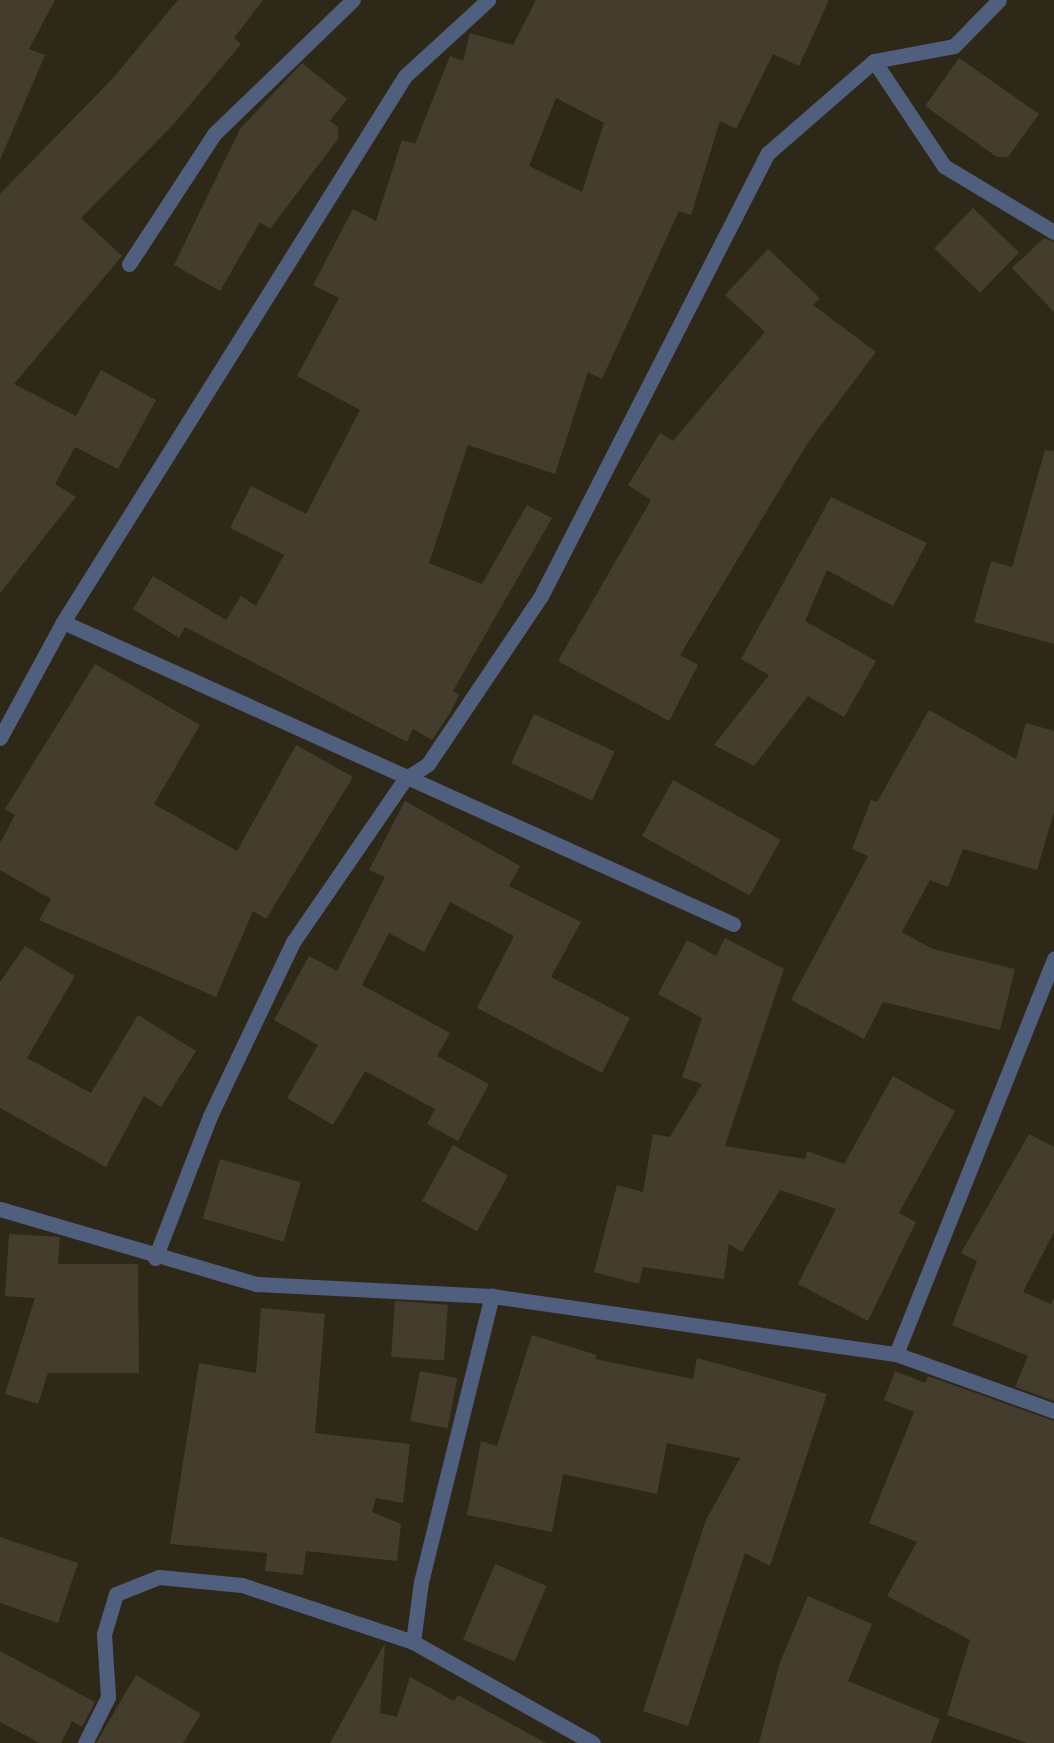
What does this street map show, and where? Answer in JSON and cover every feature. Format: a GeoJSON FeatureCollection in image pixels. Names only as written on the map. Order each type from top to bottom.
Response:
{"type":"FeatureCollection","features":[{"type":"Feature","properties":{"kind":"street"},"geometry":{"type":"LineString","coordinates":[[129,264],[214,134],[353,0]]}},
{"type":"Feature","properties":{"kind":"street"},"geometry":{"type":"LineString","coordinates":[[0,738],[63,622],[405,76],[488,0]]}},
{"type":"Feature","properties":{"kind":"street"},"geometry":{"type":"LineString","coordinates":[[154,1258],[210,1116],[293,942],[405,778],[428,764],[541,596],[768,153],[874,61],[954,46],[999,0]]}},
{"type":"Feature","properties":{"kind":"street"},"geometry":{"type":"LineString","coordinates":[[874,61],[944,166],[1054,232]]}},
{"type":"Feature","properties":{"kind":"street"},"geometry":{"type":"LineString","coordinates":[[63,622],[733,924]]}},
{"type":"Feature","properties":{"kind":"street"},"geometry":{"type":"LineString","coordinates":[[896,1354],[1054,958]]}},
{"type":"Feature","properties":{"kind":"street"},"geometry":{"type":"LineString","coordinates":[[0,1209],[154,1258],[257,1284],[492,1296],[896,1354],[1054,1411]]}},
{"type":"Feature","properties":{"kind":"street"},"geometry":{"type":"LineString","coordinates":[[413,1642],[421,1582],[492,1296]]}},
{"type":"Feature","properties":{"kind":"street"},"geometry":{"type":"LineString","coordinates":[[85,1743],[108,1697],[104,1634],[116,1594],[159,1576],[242,1585],[413,1642],[593,1743]]}},
{"type":"Feature","properties":{"kind":"building"},"geometry":{"type":"Polygon","coordinates":[[[0,0],[55,0],[29,49],[45,55],[0,160],[0,0]]]}},
{"type":"Feature","properties":{"kind":"building"},"geometry":{"type":"Polygon","coordinates":[[[178,0],[263,0],[234,38],[241,44],[173,125],[81,218],[122,256],[14,384],[76,416],[101,370],[156,400],[118,469],[75,447],[55,484],[76,497],[0,593],[0,194],[114,77],[178,0]]]}},
{"type":"Feature","properties":{"kind":"building"},"geometry":{"type":"Polygon","coordinates":[[[536,0],[829,0],[799,66],[773,54],[736,129],[720,121],[691,215],[679,211],[602,379],[588,372],[555,474],[468,445],[429,563],[482,584],[527,505],[552,518],[453,691],[459,695],[450,713],[432,740],[413,729],[407,742],[185,627],[179,638],[133,609],[153,576],[226,620],[241,596],[256,606],[284,555],[230,528],[251,486],[306,514],[360,410],[297,376],[339,298],[313,285],[353,209],[376,221],[402,140],[415,144],[450,56],[463,61],[470,33],[513,45],[536,0]],[[556,98],[529,166],[582,192],[604,123],[556,98]]]}},
{"type":"Feature","properties":{"kind":"building"},"geometry":{"type":"Polygon","coordinates":[[[959,58],[1039,114],[1008,157],[997,157],[925,106],[959,58]]]}},
{"type":"Feature","properties":{"kind":"building"},"geometry":{"type":"Polygon","coordinates":[[[302,63],[347,99],[330,121],[338,127],[338,139],[270,229],[260,222],[220,291],[174,265],[240,129],[302,63]]]}},
{"type":"Feature","properties":{"kind":"building"},"geometry":{"type":"Polygon","coordinates":[[[973,208],[1019,252],[980,293],[934,248],[973,208]]]}},
{"type":"Feature","properties":{"kind":"building"},"geometry":{"type":"Polygon","coordinates":[[[1044,238],[1054,242],[1054,312],[1012,268],[1044,238]]]}},
{"type":"Feature","properties":{"kind":"building"},"geometry":{"type":"Polygon","coordinates":[[[768,249],[820,298],[813,305],[876,352],[807,444],[680,655],[698,665],[669,721],[558,661],[651,500],[628,485],[660,433],[673,441],[765,332],[725,295],[768,249]]]}},
{"type":"Feature","properties":{"kind":"building"},"geometry":{"type":"Polygon","coordinates":[[[1045,450],[1054,451],[1054,644],[974,622],[991,561],[1012,567],[1045,450]]]}},
{"type":"Feature","properties":{"kind":"building"},"geometry":{"type":"Polygon","coordinates":[[[831,497],[927,543],[893,606],[827,570],[805,621],[876,661],[844,717],[808,696],[754,766],[714,745],[769,675],[741,659],[831,497]]]}},
{"type":"Feature","properties":{"kind":"building"},"geometry":{"type":"Polygon","coordinates":[[[95,664],[200,725],[154,804],[237,851],[296,745],[353,777],[266,919],[253,911],[216,997],[39,920],[51,899],[0,870],[0,843],[15,815],[5,809],[95,664]]]}},
{"type":"Feature","properties":{"kind":"building"},"geometry":{"type":"Polygon","coordinates":[[[929,710],[1016,759],[1026,723],[1054,731],[1054,812],[1037,870],[963,849],[948,887],[930,880],[902,932],[933,949],[1015,969],[1000,1030],[883,1002],[864,1039],[791,1000],[868,856],[852,849],[871,800],[877,802],[929,710]]]}},
{"type":"Feature","properties":{"kind":"building"},"geometry":{"type":"Polygon","coordinates":[[[534,714],[615,752],[592,801],[511,763],[534,714]]]}},
{"type":"Feature","properties":{"kind":"building"},"geometry":{"type":"Polygon","coordinates":[[[673,780],[781,840],[750,896],[642,836],[673,780]]]}},
{"type":"Feature","properties":{"kind":"building"},"geometry":{"type":"Polygon","coordinates":[[[405,801],[520,866],[509,886],[581,922],[551,977],[630,1018],[602,1073],[477,1008],[514,936],[450,902],[424,952],[389,933],[362,985],[450,1033],[437,1056],[489,1084],[458,1141],[427,1124],[435,1109],[365,1071],[333,1125],[287,1098],[318,1045],[274,1020],[309,956],[337,971],[385,877],[369,870],[405,801]]]}},
{"type":"Feature","properties":{"kind":"building"},"geometry":{"type":"Polygon","coordinates":[[[725,938],[784,969],[725,1146],[805,1159],[807,1151],[844,1164],[893,1076],[955,1111],[899,1213],[916,1222],[868,1321],[798,1284],[836,1209],[780,1190],[742,1252],[729,1244],[724,1279],[643,1267],[639,1284],[594,1272],[617,1185],[643,1192],[653,1134],[670,1137],[702,1084],[682,1077],[702,1018],[658,994],[687,940],[716,956],[725,938]]]}},
{"type":"Feature","properties":{"kind":"building"},"geometry":{"type":"Polygon","coordinates":[[[25,946],[75,976],[27,1058],[91,1093],[138,1015],[196,1051],[161,1107],[144,1096],[106,1167],[0,1108],[0,982],[25,946]]]}},
{"type":"Feature","properties":{"kind":"building"},"geometry":{"type":"Polygon","coordinates":[[[1029,1134],[1054,1147],[1054,1232],[1023,1292],[1051,1304],[1054,1298],[1054,1401],[1015,1387],[1028,1356],[952,1325],[977,1261],[961,1253],[1029,1134]]]}},
{"type":"Feature","properties":{"kind":"building"},"geometry":{"type":"Polygon","coordinates":[[[453,1145],[508,1176],[477,1232],[422,1201],[453,1145]]]}},
{"type":"Feature","properties":{"kind":"building"},"geometry":{"type":"Polygon","coordinates":[[[220,1159],[301,1182],[284,1242],[203,1219],[220,1159]]]}},
{"type":"Feature","properties":{"kind":"building"},"geometry":{"type":"Polygon","coordinates":[[[9,1234],[60,1237],[58,1264],[138,1264],[139,1373],[48,1373],[38,1404],[5,1394],[35,1298],[5,1296],[9,1234]]]}},
{"type":"Feature","properties":{"kind":"building"},"geometry":{"type":"Polygon","coordinates":[[[395,1301],[448,1305],[444,1361],[391,1357],[395,1301]]]}},
{"type":"Feature","properties":{"kind":"building"},"geometry":{"type":"Polygon","coordinates":[[[261,1308],[325,1314],[315,1433],[410,1444],[403,1503],[376,1498],[372,1512],[401,1524],[397,1561],[306,1551],[303,1575],[265,1571],[267,1553],[170,1544],[199,1363],[256,1373],[261,1308]]]}},
{"type":"Feature","properties":{"kind":"building"},"geometry":{"type":"Polygon","coordinates":[[[532,1335],[597,1355],[595,1359],[693,1379],[697,1358],[827,1394],[770,1566],[745,1553],[688,1726],[643,1711],[706,1520],[740,1458],[667,1443],[657,1494],[563,1474],[552,1532],[467,1515],[481,1441],[497,1446],[532,1335]]]}},
{"type":"Feature","properties":{"kind":"building"},"geometry":{"type":"Polygon","coordinates":[[[420,1371],[457,1378],[448,1428],[410,1421],[420,1371]]]}},
{"type":"Feature","properties":{"kind":"building"},"geometry":{"type":"Polygon","coordinates":[[[895,1371],[925,1383],[928,1376],[1054,1421],[1054,1743],[1027,1743],[947,1715],[970,1640],[887,1596],[917,1542],[869,1523],[914,1412],[884,1400],[895,1371]]]}},
{"type":"Feature","properties":{"kind":"building"},"geometry":{"type":"Polygon","coordinates":[[[0,1537],[78,1563],[58,1623],[0,1603],[0,1537]]]}},
{"type":"Feature","properties":{"kind":"building"},"geometry":{"type":"Polygon","coordinates":[[[495,1564],[547,1586],[515,1661],[463,1639],[495,1564]]]}},
{"type":"Feature","properties":{"kind":"building"},"geometry":{"type":"Polygon","coordinates":[[[808,1596],[872,1624],[848,1681],[940,1719],[931,1743],[759,1743],[780,1662],[808,1596]]]}},
{"type":"Feature","properties":{"kind":"building"},"geometry":{"type":"Polygon","coordinates":[[[385,1643],[380,1713],[397,1717],[410,1677],[454,1701],[458,1695],[546,1743],[330,1743],[385,1643]]]}},
{"type":"Feature","properties":{"kind":"building"},"geometry":{"type":"Polygon","coordinates":[[[0,1651],[95,1702],[82,1727],[72,1721],[61,1743],[40,1743],[0,1722],[0,1651]]]}},
{"type":"Feature","properties":{"kind":"building"},"geometry":{"type":"Polygon","coordinates":[[[136,1675],[201,1714],[183,1743],[96,1743],[136,1675]]]}}]}
